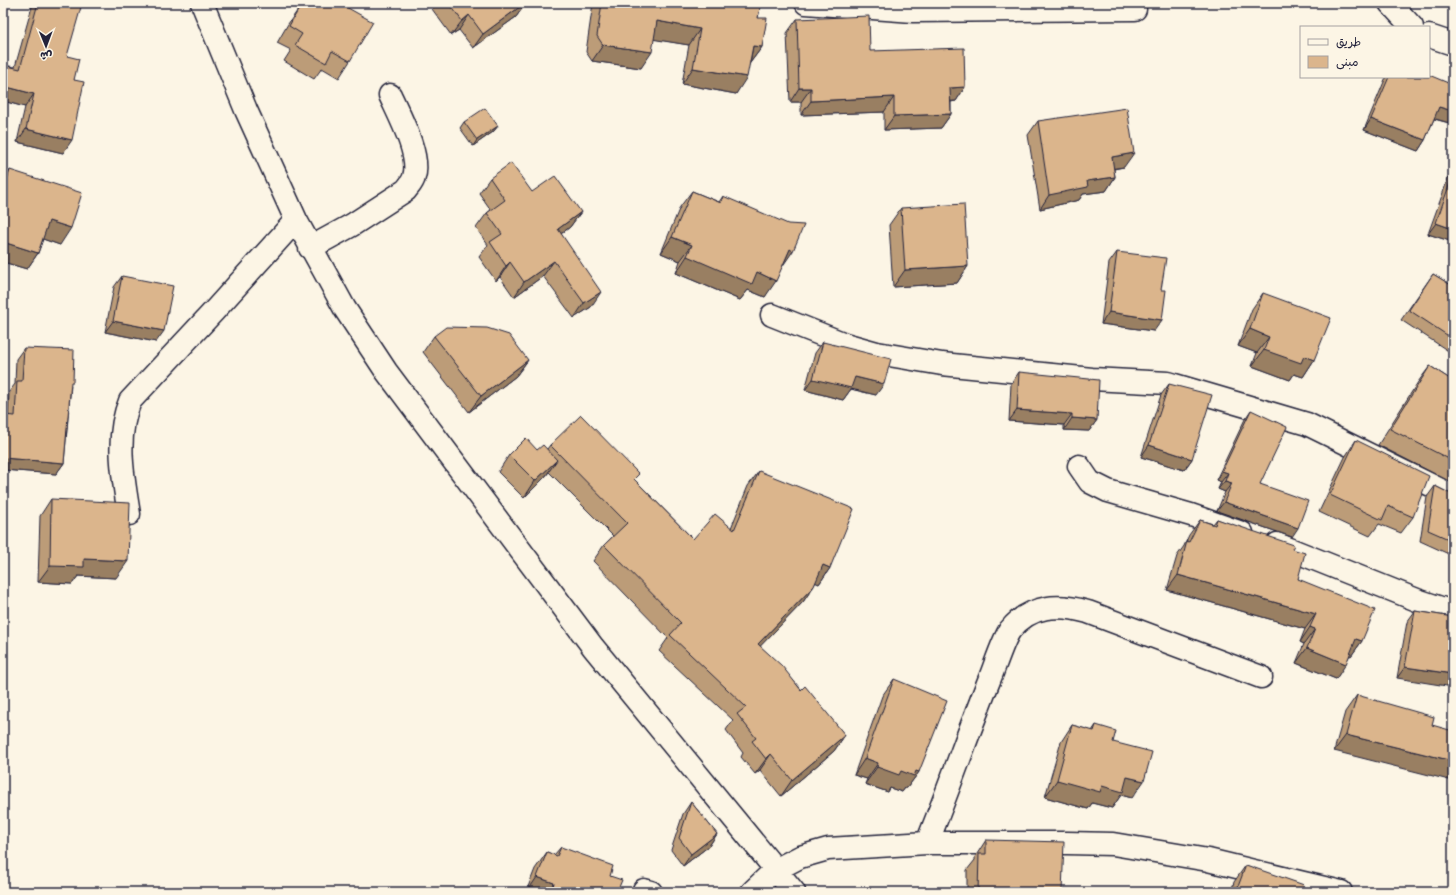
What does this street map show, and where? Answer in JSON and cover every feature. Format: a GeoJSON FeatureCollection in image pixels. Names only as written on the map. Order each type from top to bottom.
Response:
{"type":"FeatureCollection","features":[{"type":"Feature","properties":{"kind":"street"},"geometry":{"type":"LineString","coordinates":[[202,3],[246,110],[296,220],[310,248],[345,308],[386,372],[593,647],[794,892]]}},
{"type":"Feature","properties":{"kind":"street"},"geometry":{"type":"LineString","coordinates":[[806,3],[913,12],[1135,8]]}},
{"type":"Feature","properties":{"kind":"street"},"geometry":{"type":"LineString","coordinates":[[1390,3],[1411,26]]}},
{"type":"Feature","properties":{"kind":"street"},"geometry":{"type":"LineString","coordinates":[[1430,36],[1453,44]]}},
{"type":"Feature","properties":{"kind":"street"},"geometry":{"type":"LineString","coordinates":[[310,248],[352,225],[406,190],[414,177],[415,165],[411,146],[390,95]]}},
{"type":"Feature","properties":{"kind":"street"},"geometry":{"type":"LineString","coordinates":[[129,514],[123,472],[122,428],[124,415],[130,401],[296,220]]}},
{"type":"Feature","properties":{"kind":"street"},"geometry":{"type":"LineString","coordinates":[[772,316],[845,344],[877,353],[942,364],[1092,379],[1168,383],[1307,424],[1453,496]]}},
{"type":"Feature","properties":{"kind":"street"},"geometry":{"type":"LineString","coordinates":[[1079,466],[1090,482],[1108,491],[1191,515],[1301,552],[1417,600],[1453,612]]}},
{"type":"Feature","properties":{"kind":"street"},"geometry":{"type":"LineString","coordinates":[[927,843],[950,788],[974,718],[1010,631],[1033,613],[1044,608],[1055,606],[1068,607],[1088,612],[1261,677]]}},
{"type":"Feature","properties":{"kind":"street"},"geometry":{"type":"LineString","coordinates":[[752,892],[775,870],[800,857],[828,849],[927,843],[1113,844],[1208,860],[1341,892]]}},
{"type":"Feature","properties":{"kind":"building"},"geometry":{"type":"Polygon","coordinates":[[[38,3],[69,3],[81,7],[67,56],[79,59],[74,80],[84,82],[72,140],[26,129],[34,94],[3,86],[3,65],[20,69],[38,3]]]}},
{"type":"Feature","properties":{"kind":"building"},"geometry":{"type":"Polygon","coordinates":[[[307,3],[339,3],[373,22],[350,61],[332,51],[326,63],[295,45],[302,34],[289,26],[300,7],[307,3]]]}},
{"type":"Feature","properties":{"kind":"building"},"geometry":{"type":"Polygon","coordinates":[[[449,3],[525,3],[483,34],[469,15],[462,21],[449,3]]]}},
{"type":"Feature","properties":{"kind":"building"},"geometry":{"type":"Polygon","coordinates":[[[602,3],[761,3],[758,18],[767,18],[762,47],[753,46],[747,77],[693,68],[700,29],[657,21],[652,52],[603,45],[597,36],[602,3]]]}},
{"type":"Feature","properties":{"kind":"building"},"geometry":{"type":"Polygon","coordinates":[[[869,16],[870,51],[964,48],[965,87],[950,88],[951,114],[894,116],[894,97],[811,101],[811,88],[799,88],[797,19],[869,16]]]}},
{"type":"Feature","properties":{"kind":"building"},"geometry":{"type":"Polygon","coordinates":[[[1430,75],[1453,85],[1453,111],[1439,107],[1425,140],[1371,119],[1389,78],[1430,78],[1430,75]]]}},
{"type":"Feature","properties":{"kind":"building"},"geometry":{"type":"Polygon","coordinates":[[[485,108],[498,126],[477,140],[464,122],[485,108]]]}},
{"type":"Feature","properties":{"kind":"building"},"geometry":{"type":"Polygon","coordinates":[[[1127,108],[1134,153],[1112,157],[1115,177],[1087,181],[1088,187],[1049,195],[1038,121],[1127,108]]]}},
{"type":"Feature","properties":{"kind":"building"},"geometry":{"type":"Polygon","coordinates":[[[511,163],[532,192],[555,176],[581,212],[558,229],[601,292],[584,303],[554,261],[524,282],[510,262],[506,266],[490,242],[502,234],[487,213],[505,200],[490,178],[511,163]]]}},
{"type":"Feature","properties":{"kind":"building"},"geometry":{"type":"Polygon","coordinates":[[[10,170],[82,193],[71,228],[49,221],[38,253],[3,242],[3,192],[10,170]]]}},
{"type":"Feature","properties":{"kind":"building"},"geometry":{"type":"Polygon","coordinates":[[[1453,174],[1453,229],[1436,223],[1453,174]]]}},
{"type":"Feature","properties":{"kind":"building"},"geometry":{"type":"Polygon","coordinates":[[[692,191],[721,203],[723,196],[788,224],[804,225],[793,251],[790,249],[776,281],[757,272],[752,284],[687,256],[692,245],[672,237],[692,191]]]}},
{"type":"Feature","properties":{"kind":"building"},"geometry":{"type":"Polygon","coordinates":[[[964,204],[968,266],[905,270],[901,208],[964,204]]]}},
{"type":"Feature","properties":{"kind":"building"},"geometry":{"type":"Polygon","coordinates":[[[1117,252],[1166,258],[1161,290],[1166,290],[1162,320],[1109,312],[1117,252]]]}},
{"type":"Feature","properties":{"kind":"building"},"geometry":{"type":"Polygon","coordinates":[[[1433,274],[1451,285],[1453,282],[1453,339],[1409,310],[1433,274]]]}},
{"type":"Feature","properties":{"kind":"building"},"geometry":{"type":"Polygon","coordinates":[[[122,276],[173,286],[164,331],[113,321],[122,276]]]}},
{"type":"Feature","properties":{"kind":"building"},"geometry":{"type":"Polygon","coordinates":[[[1263,293],[1331,318],[1314,360],[1304,356],[1301,363],[1264,350],[1269,337],[1250,329],[1263,293]]]}},
{"type":"Feature","properties":{"kind":"building"},"geometry":{"type":"Polygon","coordinates":[[[446,327],[487,328],[509,335],[528,360],[481,396],[434,336],[446,327]]]}},
{"type":"Feature","properties":{"kind":"building"},"geometry":{"type":"Polygon","coordinates":[[[823,342],[891,359],[884,384],[855,377],[851,388],[813,379],[823,342]]]}},
{"type":"Feature","properties":{"kind":"building"},"geometry":{"type":"Polygon","coordinates":[[[24,348],[74,350],[73,382],[71,382],[64,463],[3,458],[3,415],[15,416],[17,381],[22,381],[24,348]]]}},
{"type":"Feature","properties":{"kind":"building"},"geometry":{"type":"Polygon","coordinates":[[[1430,366],[1453,381],[1453,461],[1390,429],[1430,366]]]}},
{"type":"Feature","properties":{"kind":"building"},"geometry":{"type":"Polygon","coordinates":[[[1019,372],[1099,380],[1097,420],[1072,418],[1072,414],[1017,410],[1019,372]]]}},
{"type":"Feature","properties":{"kind":"building"},"geometry":{"type":"Polygon","coordinates":[[[1169,384],[1212,395],[1192,459],[1149,445],[1169,384]]]}},
{"type":"Feature","properties":{"kind":"building"},"geometry":{"type":"Polygon","coordinates":[[[1251,410],[1287,427],[1260,484],[1308,501],[1298,528],[1224,502],[1232,483],[1225,481],[1228,473],[1222,471],[1251,410]]]}},
{"type":"Feature","properties":{"kind":"building"},"geometry":{"type":"Polygon","coordinates":[[[581,415],[639,474],[634,479],[693,539],[715,514],[734,530],[759,471],[854,509],[830,568],[823,565],[814,586],[758,644],[782,666],[801,690],[805,686],[845,735],[792,780],[771,754],[766,759],[752,741],[756,738],[737,714],[746,707],[670,635],[681,623],[604,545],[627,523],[550,445],[581,415]]]}},
{"type":"Feature","properties":{"kind":"building"},"geometry":{"type":"Polygon","coordinates":[[[526,438],[537,450],[543,445],[557,460],[535,481],[509,455],[526,438]]]}},
{"type":"Feature","properties":{"kind":"building"},"geometry":{"type":"Polygon","coordinates":[[[1356,440],[1429,476],[1413,517],[1388,506],[1382,520],[1330,495],[1356,440]]]}},
{"type":"Feature","properties":{"kind":"building"},"geometry":{"type":"Polygon","coordinates":[[[1435,486],[1453,495],[1453,541],[1428,530],[1435,486]]]}},
{"type":"Feature","properties":{"kind":"building"},"geometry":{"type":"Polygon","coordinates":[[[51,499],[130,503],[128,561],[84,559],[84,567],[50,566],[51,499]]]}},
{"type":"Feature","properties":{"kind":"building"},"geometry":{"type":"Polygon","coordinates":[[[1217,519],[1294,545],[1292,549],[1305,553],[1298,579],[1375,610],[1362,641],[1356,639],[1346,664],[1307,648],[1315,629],[1310,627],[1316,614],[1178,575],[1187,541],[1189,542],[1200,520],[1215,525],[1217,519]]]}},
{"type":"Feature","properties":{"kind":"building"},"geometry":{"type":"Polygon","coordinates":[[[1415,611],[1453,617],[1453,674],[1405,667],[1415,611]]]}},
{"type":"Feature","properties":{"kind":"building"},"geometry":{"type":"Polygon","coordinates":[[[894,679],[947,701],[919,772],[916,771],[914,776],[901,771],[899,775],[877,767],[878,763],[865,758],[894,679]]]}},
{"type":"Feature","properties":{"kind":"building"},"geometry":{"type":"Polygon","coordinates":[[[1357,695],[1434,717],[1432,725],[1453,731],[1453,761],[1346,735],[1357,695]]]}},
{"type":"Feature","properties":{"kind":"building"},"geometry":{"type":"Polygon","coordinates":[[[1072,725],[1094,731],[1096,725],[1116,731],[1113,742],[1152,752],[1144,781],[1127,777],[1123,792],[1102,786],[1100,792],[1057,780],[1072,725]]]}},
{"type":"Feature","properties":{"kind":"building"},"geometry":{"type":"Polygon","coordinates":[[[691,802],[717,834],[691,854],[679,838],[691,802]]]}},
{"type":"Feature","properties":{"kind":"building"},"geometry":{"type":"Polygon","coordinates":[[[986,840],[1064,842],[1062,892],[978,892],[979,854],[986,854],[986,840]]]}},
{"type":"Feature","properties":{"kind":"building"},"geometry":{"type":"Polygon","coordinates":[[[561,847],[613,866],[610,876],[622,880],[617,892],[551,892],[554,883],[537,877],[547,852],[557,856],[561,847]]]}},
{"type":"Feature","properties":{"kind":"building"},"geometry":{"type":"Polygon","coordinates":[[[1246,865],[1304,885],[1302,892],[1236,892],[1246,865]]]}},
{"type":"Feature","properties":{"kind":"building"},"geometry":{"type":"Polygon","coordinates":[[[1400,890],[1417,892],[1400,892],[1400,890]]]}}]}
